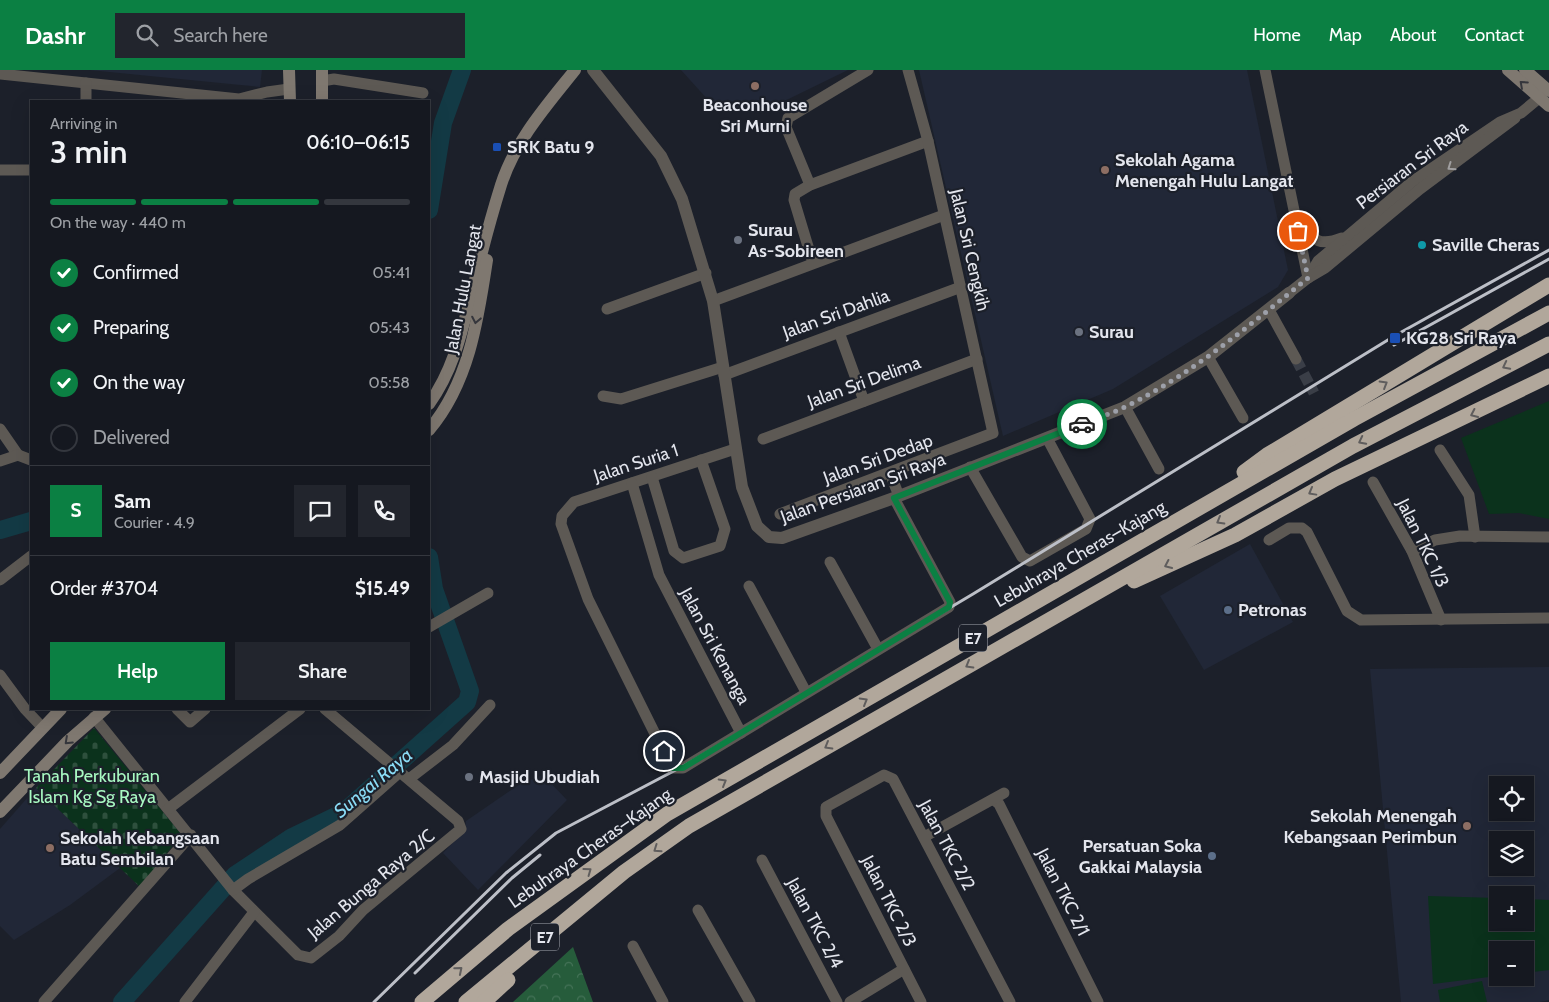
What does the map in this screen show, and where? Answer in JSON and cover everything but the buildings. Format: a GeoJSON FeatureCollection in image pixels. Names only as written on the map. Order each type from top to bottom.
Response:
{"type":"FeatureCollection","features":[{"type":"Feature","properties":{"kind":"highway"},"geometry":{"type":"LineString","coordinates":[[1183,516],[1267,455],[1547,285]]}},
{"type":"Feature","properties":{"kind":"highway","name":"Lebuhraya Cheras–Kajang"},"geometry":{"type":"LineString","coordinates":[[422,1002],[508,929],[667,814],[1183,516],[1354,419],[1549,313]]}},
{"type":"Feature","properties":{"kind":"highway","name":"E7"},"geometry":{"type":"LineString","coordinates":[[466,1002],[624,872],[689,826],[1353,446],[1549,344]]}},
{"type":"Feature","properties":{"kind":"highway"},"geometry":{"type":"LineString","coordinates":[[1011,641],[1033,634],[1136,580],[1235,535],[1335,479],[1549,376]]}},
{"type":"Feature","properties":{"kind":"highway"},"geometry":{"type":"LineString","coordinates":[[484,1002],[550,945],[624,872]]}},
{"type":"Feature","properties":{"kind":"main road"},"geometry":{"type":"LineString","coordinates":[[289,70],[289,95]]}},
{"type":"Feature","properties":{"kind":"main road","name":"Jalan Hulu Langat"},"geometry":{"type":"LineString","coordinates":[[430,403],[443,384],[456,354],[502,184],[520,143],[543,109],[575,70]]}},
{"type":"Feature","properties":{"kind":"main road"},"geometry":{"type":"LineString","coordinates":[[1508,70],[1546,99]]}},
{"type":"Feature","properties":{"kind":"main road"},"geometry":{"type":"LineString","coordinates":[[1532,72],[1546,99]]}},
{"type":"Feature","properties":{"kind":"main road"},"geometry":{"type":"LineString","coordinates":[[322,76],[322,100]]}},
{"type":"Feature","properties":{"kind":"main road","name":"Jalan Hulu Langat"},"geometry":{"type":"LineString","coordinates":[[430,429],[449,402],[468,357],[496,203]]}},
{"type":"Feature","properties":{"kind":"main road"},"geometry":{"type":"LineString","coordinates":[[0,772],[60,710]]}},
{"type":"Feature","properties":{"kind":"main road"},"geometry":{"type":"LineString","coordinates":[[0,812],[31,778],[104,710]]}},
{"type":"Feature","properties":{"kind":"street","name":"Jalan Persiaran Sri Raya"},"geometry":{"type":"LineString","coordinates":[[592,70],[661,156],[682,199],[706,273],[712,301],[734,449],[742,487],[757,526],[769,537],[782,538],[896,497],[1125,407],[1208,357],[1308,278]]}},
{"type":"Feature","properties":{"kind":"street"},"geometry":{"type":"LineString","coordinates":[[810,185],[786,127],[788,118],[868,70]]}},
{"type":"Feature","properties":{"kind":"street","name":"Jalan Sri Cengkih"},"geometry":{"type":"LineString","coordinates":[[908,70],[928,141],[977,359],[993,432],[989,436]]}},
{"type":"Feature","properties":{"kind":"street"},"geometry":{"type":"LineString","coordinates":[[1265,70],[1308,278]]}},
{"type":"Feature","properties":{"kind":"street"},"geometry":{"type":"LineString","coordinates":[[1532,72],[1549,83]]}},
{"type":"Feature","properties":{"kind":"street"},"geometry":{"type":"LineString","coordinates":[[0,74],[16,73],[199,98],[213,96],[239,100],[267,92],[289,95]]}},
{"type":"Feature","properties":{"kind":"street"},"geometry":{"type":"LineString","coordinates":[[322,76],[334,80],[423,93]]}},
{"type":"Feature","properties":{"kind":"street"},"geometry":{"type":"LineString","coordinates":[[86,83],[86,100]]}},
{"type":"Feature","properties":{"kind":"street","name":"Persiaran Sri Raya"},"geometry":{"type":"LineString","coordinates":[[1308,278],[1318,260],[1352,234],[1413,181],[1500,122],[1546,99]]}},
{"type":"Feature","properties":{"kind":"street","name":"Persiaran Sri Raya"},"geometry":{"type":"LineString","coordinates":[[1308,278],[1325,268],[1420,188],[1491,138],[1521,113]]}},
{"type":"Feature","properties":{"kind":"street"},"geometry":{"type":"LineString","coordinates":[[813,263],[794,200],[795,194],[810,185],[928,141]]}},
{"type":"Feature","properties":{"kind":"street"},"geometry":{"type":"LineString","coordinates":[[0,170],[30,170]]}},
{"type":"Feature","properties":{"kind":"street"},"geometry":{"type":"LineString","coordinates":[[712,301],[944,215]]}},
{"type":"Feature","properties":{"kind":"street"},"geometry":{"type":"LineString","coordinates":[[1294,215],[1314,240],[1322,243],[1330,243],[1352,234]]}},
{"type":"Feature","properties":{"kind":"street"},"geometry":{"type":"LineString","coordinates":[[606,309],[706,273]]}},
{"type":"Feature","properties":{"kind":"street","name":"Jalan Sri Dahlia"},"geometry":{"type":"LineString","coordinates":[[603,396],[622,400],[723,371],[839,332],[961,287]]}},
{"type":"Feature","properties":{"kind":"street"},"geometry":{"type":"LineString","coordinates":[[1269,310],[1296,359]]}},
{"type":"Feature","properties":{"kind":"street"},"geometry":{"type":"LineString","coordinates":[[839,332],[864,401]]}},
{"type":"Feature","properties":{"kind":"street"},"geometry":{"type":"LineString","coordinates":[[1208,357],[1243,418]]}},
{"type":"Feature","properties":{"kind":"street","name":"Jalan Sri Delima"},"geometry":{"type":"LineString","coordinates":[[763,439],[977,359]]}},
{"type":"Feature","properties":{"kind":"street"},"geometry":{"type":"LineString","coordinates":[[1125,407],[1159,468]]}},
{"type":"Feature","properties":{"kind":"street"},"geometry":{"type":"LineString","coordinates":[[0,428],[18,455],[30,460]]}},
{"type":"Feature","properties":{"kind":"street","name":"Jalan Sri Dedap"},"geometry":{"type":"LineString","coordinates":[[780,514],[989,436]]}},
{"type":"Feature","properties":{"kind":"street"},"geometry":{"type":"LineString","coordinates":[[970,467],[1022,558],[1030,560],[1086,529],[1090,519],[1047,438]]}},
{"type":"Feature","properties":{"kind":"street","name":"Jalan Suria 1"},"geometry":{"type":"LineString","coordinates":[[734,449],[574,502],[562,516],[561,524],[588,599],[672,768],[683,768],[741,733]]}},
{"type":"Feature","properties":{"kind":"street"},"geometry":{"type":"LineString","coordinates":[[1440,450],[1469,494],[1475,537]]}},
{"type":"Feature","properties":{"kind":"street"},"geometry":{"type":"LineString","coordinates":[[0,462],[18,455]]}},
{"type":"Feature","properties":{"kind":"street"},"geometry":{"type":"LineString","coordinates":[[652,476],[674,551],[683,558],[720,546],[725,529],[701,460]]}},
{"type":"Feature","properties":{"kind":"street"},"geometry":{"type":"LineString","coordinates":[[741,733],[950,605],[896,497],[890,473]]}},
{"type":"Feature","properties":{"kind":"street","name":"Jalan TKC 1/3"},"geometry":{"type":"LineString","coordinates":[[1373,482],[1412,551],[1441,620]]}},
{"type":"Feature","properties":{"kind":"street","name":"Jalan Sri Kenanga"},"geometry":{"type":"LineString","coordinates":[[632,483],[658,575],[741,733]]}},
{"type":"Feature","properties":{"kind":"street"},"geometry":{"type":"LineString","coordinates":[[1269,540],[1290,528],[1302,528],[1307,532],[1347,611],[1361,620],[1549,618]]}},
{"type":"Feature","properties":{"kind":"street"},"geometry":{"type":"LineString","coordinates":[[1412,551],[1435,540],[1475,537],[1549,537]]}},
{"type":"Feature","properties":{"kind":"street"},"geometry":{"type":"LineString","coordinates":[[0,580],[30,557]]}},
{"type":"Feature","properties":{"kind":"street"},"geometry":{"type":"LineString","coordinates":[[830,562],[878,649]]}},
{"type":"Feature","properties":{"kind":"street"},"geometry":{"type":"LineString","coordinates":[[750,586],[806,692]]}},
{"type":"Feature","properties":{"kind":"street"},"geometry":{"type":"LineString","coordinates":[[432,625],[488,593]]}},
{"type":"Feature","properties":{"kind":"street"},"geometry":{"type":"LineString","coordinates":[[0,675],[25,709],[42,727]]}},
{"type":"Feature","properties":{"kind":"street"},"geometry":{"type":"LineString","coordinates":[[234,890],[248,879],[340,825],[401,773],[453,745],[490,704]]}},
{"type":"Feature","properties":{"kind":"street"},"geometry":{"type":"LineString","coordinates":[[178,710],[190,722],[204,710]]}},
{"type":"Feature","properties":{"kind":"street"},"geometry":{"type":"LineString","coordinates":[[168,809],[299,710]]}},
{"type":"Feature","properties":{"kind":"street"},"geometry":{"type":"LineString","coordinates":[[326,710],[401,773]]}},
{"type":"Feature","properties":{"kind":"street"},"geometry":{"type":"LineString","coordinates":[[94,717],[234,890],[254,912],[185,1002]]}},
{"type":"Feature","properties":{"kind":"street","name":"Jalan Bunga Raya 2/C"},"geometry":{"type":"LineString","coordinates":[[254,912],[298,955],[311,958],[339,936],[363,910],[460,833],[461,826],[458,821],[401,773]]}},
{"type":"Feature","properties":{"kind":"street","name":"Jalan TKC 2/2"},"geometry":{"type":"LineString","coordinates":[[826,816],[826,807],[884,775],[893,779],[1010,1002]]}},
{"type":"Feature","properties":{"kind":"street","name":"Jalan TKC 2/1"},"geometry":{"type":"LineString","coordinates":[[924,837],[999,797],[999,804],[1098,1002]]}},
{"type":"Feature","properties":{"kind":"street","name":"Jalan TKC 2/3"},"geometry":{"type":"LineString","coordinates":[[826,816],[921,1002]]}},
{"type":"Feature","properties":{"kind":"street"},"geometry":{"type":"LineString","coordinates":[[44,1002],[191,835]]}},
{"type":"Feature","properties":{"kind":"street","name":"Jalan TKC 2/4"},"geometry":{"type":"LineString","coordinates":[[762,860],[837,1002]]}},
{"type":"Feature","properties":{"kind":"street"},"geometry":{"type":"LineString","coordinates":[[698,910],[750,1002]]}},
{"type":"Feature","properties":{"kind":"street"},"geometry":{"type":"LineString","coordinates":[[633,946],[663,1002]]}},
{"type":"Feature","properties":{"kind":"street"},"geometry":{"type":"LineString","coordinates":[[850,1002],[904,969]]}},
{"type":"Feature","properties":{"kind":"shaded area"},"geometry":{"type":"Polygon","coordinates":[[[89,70],[262,70],[260,87],[89,70]]]}},
{"type":"Feature","properties":{"kind":"shaded area","name":"Beaconhouse Sri Murni"},"geometry":{"type":"Polygon","coordinates":[[[681,70],[848,70],[760,113],[709,101],[681,70]]]}},
{"type":"Feature","properties":{"kind":"shaded area","name":"Sekolah Agama Menengah Hulu Langat"},"geometry":{"type":"Polygon","coordinates":[[[919,70],[1247,70],[1288,270],[1278,287],[1113,389],[1003,436],[919,70]]]}},
{"type":"Feature","properties":{"kind":"shaded area"},"geometry":{"type":"Polygon","coordinates":[[[1250,544],[1293,622],[1204,670],[1160,596],[1250,544]]]}},
{"type":"Feature","properties":{"kind":"shaded area","name":"Sekolah Menengah Kebangsaan Perimbun"},"geometry":{"type":"Polygon","coordinates":[[[1549,667],[1549,1000],[1540,1002],[1401,1002],[1370,669],[1549,667]]]}},
{"type":"Feature","properties":{"kind":"shaded area"},"geometry":{"type":"Polygon","coordinates":[[[543,775],[567,800],[478,890],[443,853],[465,830],[466,821],[520,784],[543,775]]]}},
{"type":"Feature","properties":{"kind":"shaded area","name":"Sekolah Kebangsaan Batu Sembilan"},"geometry":{"type":"Polygon","coordinates":[[[36,788],[120,868],[70,905],[14,940],[0,926],[0,829],[36,788]]]}},
{"type":"Feature","properties":{"kind":"green space"},"geometry":{"type":"Polygon","coordinates":[[[1549,401],[1549,519],[1519,513],[1489,514],[1461,438],[1549,401]]]}},
{"type":"Feature","properties":{"kind":"green space","name":"Tanah Perkuburan Islam Kg Sg Raya"},"geometry":{"type":"Polygon","coordinates":[[[94,728],[181,834],[141,888],[36,788],[94,728]]]}},
{"type":"Feature","properties":{"kind":"green space"},"geometry":{"type":"Polygon","coordinates":[[[1428,896],[1489,898],[1489,931],[1534,931],[1534,899],[1549,900],[1549,970],[1534,972],[1534,941],[1489,941],[1489,977],[1433,984],[1428,896]]]}},
{"type":"Feature","properties":{"kind":"green space"},"geometry":{"type":"Polygon","coordinates":[[[573,947],[593,1002],[513,1002],[573,947]]]}},
{"type":"Feature","properties":{"kind":"green space"},"geometry":{"type":"Polygon","coordinates":[[[1482,981],[1487,1002],[1440,1002],[1438,990],[1482,981]]]}},
{"type":"Feature","properties":{"kind":"waterway"},"geometry":{"type":"LineString","coordinates":[[430,204],[443,123],[462,70]]}},
{"type":"Feature","properties":{"kind":"waterway"},"geometry":{"type":"LineString","coordinates":[[0,530],[30,521]]}},
{"type":"Feature","properties":{"kind":"waterway","name":"Sungai Raya"},"geometry":{"type":"LineString","coordinates":[[122,1002],[235,875],[292,837],[344,812],[467,702],[470,691],[434,589],[430,563]]}},
{"type":"Feature","properties":{"kind":"tunnel"},"geometry":{"type":"LineString","coordinates":[[1296,359],[1314,393]]}},
{"type":"Feature","properties":{"kind":"railway"},"geometry":{"type":"LineString","coordinates":[[374,1002],[506,873],[556,833],[689,763],[973,594],[1396,335],[1549,250]]}},
{"type":"Feature","properties":{"kind":"railway"},"geometry":{"type":"LineString","coordinates":[[1394,345],[1549,259]]}},
{"type":"Feature","properties":{"kind":"railway"},"geometry":{"type":"LineString","coordinates":[[415,973],[512,878],[540,855]]}},
{"type":"Feature","properties":{"kind":"way so far"},"geometry":{"type":"LineString","coordinates":[[1082,424],[1125,407],[1208,357],[1236,337],[1308,278],[1298,231]]}},
{"type":"Feature","properties":{"kind":"place","name":"Beaconhouse Sri Murni"},"geometry":{"type":"Point","coordinates":[755,86]}},
{"type":"Feature","properties":{"kind":"place","name":"SRK Batu 9"},"geometry":{"type":"Point","coordinates":[497,147]}},
{"type":"Feature","properties":{"kind":"place","name":"Sekolah Agama Menengah Hulu Langat"},"geometry":{"type":"Point","coordinates":[1105,170]}},
{"type":"Feature","properties":{"kind":"place","name":"Surau As-Sobireen"},"geometry":{"type":"Point","coordinates":[738,240]}},
{"type":"Feature","properties":{"kind":"place","name":"Saville Cheras"},"geometry":{"type":"Point","coordinates":[1422,245]}},
{"type":"Feature","properties":{"kind":"place","name":"Surau"},"geometry":{"type":"Point","coordinates":[1079,332]}},
{"type":"Feature","properties":{"kind":"place","name":"KG28 Sri Raya"},"geometry":{"type":"Point","coordinates":[1395,338]}},
{"type":"Feature","properties":{"kind":"place","name":"Petronas"},"geometry":{"type":"Point","coordinates":[1228,610]}},
{"type":"Feature","properties":{"kind":"place","name":"Masjid Ubudiah"},"geometry":{"type":"Point","coordinates":[469,777]}},
{"type":"Feature","properties":{"kind":"place","name":"Sekolah Menengah Kebangsaan Perimbun"},"geometry":{"type":"Point","coordinates":[1467,826]}},
{"type":"Feature","properties":{"kind":"place","name":"Sekolah Kebangsaan Batu Sembilan"},"geometry":{"type":"Point","coordinates":[50,848]}},
{"type":"Feature","properties":{"kind":"place","name":"Persatuan Soka Gakkai Malaysia"},"geometry":{"type":"Point","coordinates":[1212,856]}},
{"type":"Feature","properties":{"kind":"route"},"geometry":{"type":"LineString","coordinates":[[664,751],[672,768],[683,768],[949,607],[950,602],[894,498],[1082,424]]}}]}
